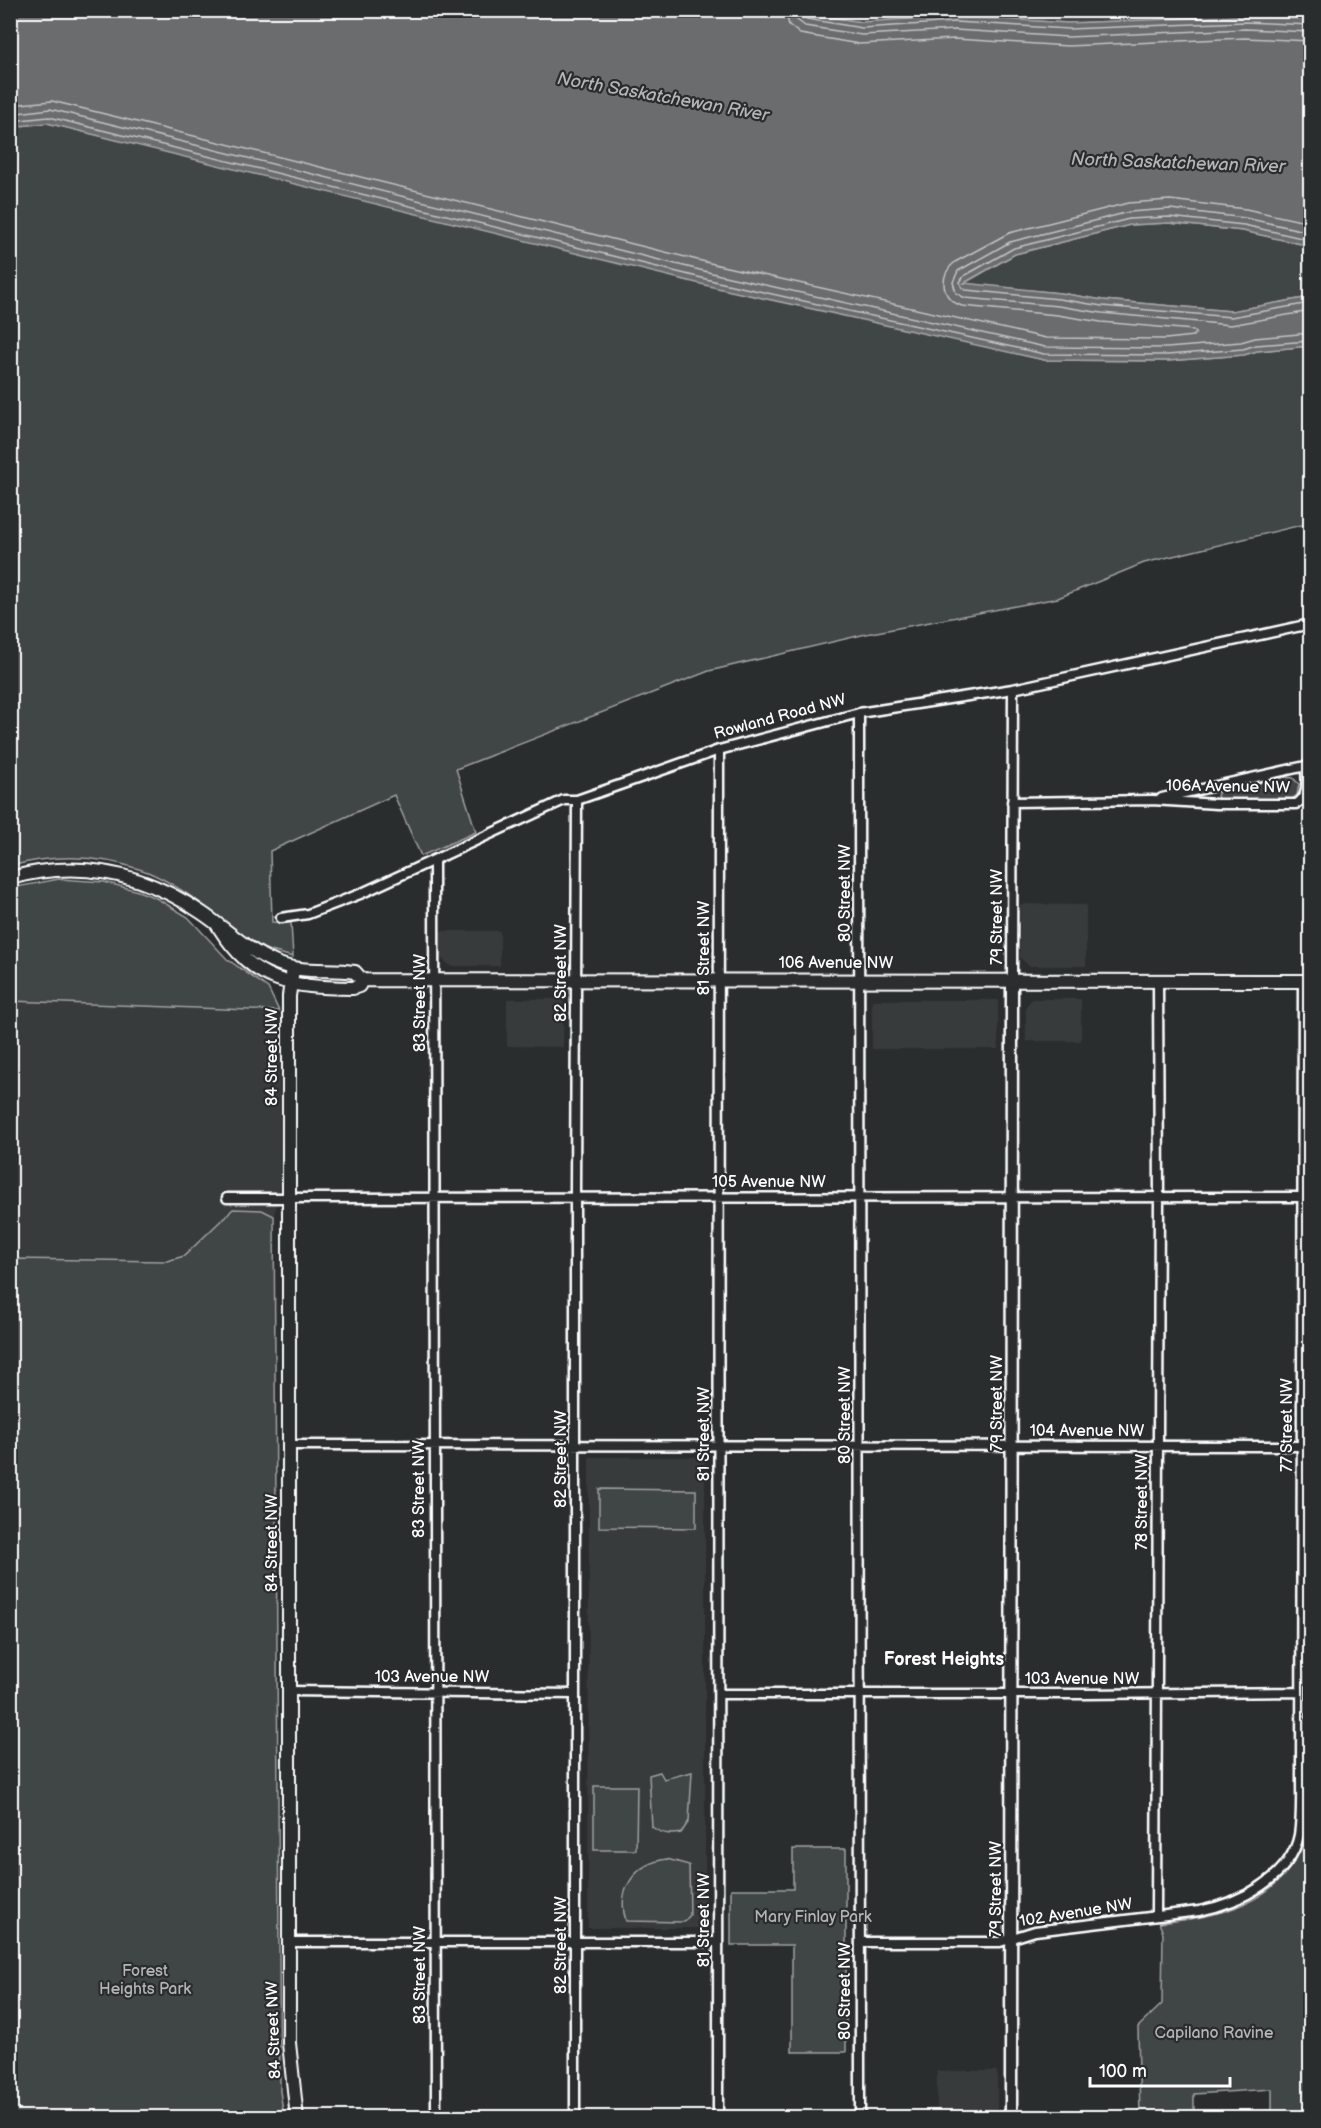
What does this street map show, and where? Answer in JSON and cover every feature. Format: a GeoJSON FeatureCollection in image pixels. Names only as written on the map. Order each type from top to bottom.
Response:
{"type":"FeatureCollection","features":[{"type":"Feature","properties":{"kind":"main road"},"geometry":{"type":"LineString","coordinates":[[10,878],[54,870],[89,871],[120,875],[161,888],[202,913],[247,947],[274,962],[293,969]]}},
{"type":"Feature","properties":{"kind":"main road"},"geometry":{"type":"LineString","coordinates":[[218,926],[229,943],[246,960],[266,974],[290,984]]}},
{"type":"Feature","properties":{"kind":"main road","name":"106 Avenue NW"},"geometry":{"type":"LineString","coordinates":[[293,969],[350,972],[359,975],[362,980]]}},
{"type":"Feature","properties":{"kind":"main road","name":"84 Street NW"},"geometry":{"type":"LineString","coordinates":[[293,969],[290,984],[288,1198],[289,2043],[297,2118]]}},
{"type":"Feature","properties":{"kind":"main road","name":"106 Avenue NW"},"geometry":{"type":"LineString","coordinates":[[362,980],[1307,981]]}},
{"type":"Feature","properties":{"kind":"main road","name":"106 Avenue NW"},"geometry":{"type":"LineString","coordinates":[[290,984],[353,988],[359,986],[362,980]]}},
{"type":"Feature","properties":{"kind":"street","name":"Rowland Road NW"},"geometry":{"type":"LineString","coordinates":[[281,918],[308,914],[350,898],[564,800],[577,800],[719,750],[859,713],[1013,689],[1311,624]]}},
{"type":"Feature","properties":{"kind":"street","name":"79 Street NW"},"geometry":{"type":"LineString","coordinates":[[1011,2118],[1013,689]]}},
{"type":"Feature","properties":{"kind":"street","name":"80 Street NW"},"geometry":{"type":"LineString","coordinates":[[859,713],[860,2118]]}},
{"type":"Feature","properties":{"kind":"street","name":"81 Street NW"},"geometry":{"type":"LineString","coordinates":[[718,2118],[719,750]]}},
{"type":"Feature","properties":{"kind":"street","name":"106A Avenue NW"},"geometry":{"type":"LineString","coordinates":[[1012,802],[1152,800],[1217,804],[1296,804],[1306,793],[1308,765],[1152,800]]}},
{"type":"Feature","properties":{"kind":"street","name":"82 Street NW"},"geometry":{"type":"LineString","coordinates":[[575,2118],[577,800]]}},
{"type":"Feature","properties":{"kind":"street","name":"83 Street NW"},"geometry":{"type":"LineString","coordinates":[[434,860],[436,2118]]}},
{"type":"Feature","properties":{"kind":"street","name":"78 Street NW"},"geometry":{"type":"LineString","coordinates":[[1156,1915],[1158,981]]}},
{"type":"Feature","properties":{"kind":"street","name":"77 Street NW"},"geometry":{"type":"LineString","coordinates":[[1283,1865],[1293,1851],[1299,1835],[1306,1778],[1301,1692],[1306,1446],[1307,981]]}},
{"type":"Feature","properties":{"kind":"street","name":"105 Avenue NW"},"geometry":{"type":"LineString","coordinates":[[226,1198],[1306,1197]]}},
{"type":"Feature","properties":{"kind":"street","name":"104 Avenue NW"},"geometry":{"type":"LineString","coordinates":[[289,1445],[1306,1446]]}},
{"type":"Feature","properties":{"kind":"street","name":"103 Avenue NW"},"geometry":{"type":"LineString","coordinates":[[288,1691],[575,1694]]}},
{"type":"Feature","properties":{"kind":"street","name":"103 Avenue NW"},"geometry":{"type":"LineString","coordinates":[[720,1694],[1301,1692]]}},
{"type":"Feature","properties":{"kind":"street","name":"102 Avenue NW"},"geometry":{"type":"LineString","coordinates":[[860,1942],[1000,1942],[1035,1931],[1199,1911],[1225,1904],[1262,1885],[1283,1865]]}},
{"type":"Feature","properties":{"kind":"street"},"geometry":{"type":"LineString","coordinates":[[289,1942],[718,1942]]}},
{"type":"Feature","properties":{"kind":"shaded area"},"geometry":{"type":"Polygon","coordinates":[[[1020,904],[1086,905],[1086,966],[1029,966],[1020,958],[1020,904]]]}},
{"type":"Feature","properties":{"kind":"shaded area"},"geometry":{"type":"Polygon","coordinates":[[[439,931],[500,931],[500,966],[450,966],[440,957],[439,931]]]}},
{"type":"Feature","properties":{"kind":"shaded area"},"geometry":{"type":"Polygon","coordinates":[[[507,999],[564,999],[563,1047],[507,1046],[507,999]]]}},
{"type":"Feature","properties":{"kind":"shaded area"},"geometry":{"type":"Polygon","coordinates":[[[1032,999],[1081,999],[1081,1041],[1026,1041],[1026,1006],[1032,999]]]}},
{"type":"Feature","properties":{"kind":"shaded area"},"geometry":{"type":"Polygon","coordinates":[[[872,1000],[998,1000],[998,1049],[872,1049],[872,1000]]]}},
{"type":"Feature","properties":{"kind":"shaded area"},"geometry":{"type":"Polygon","coordinates":[[[11,1001],[279,1011],[281,1185],[274,1216],[262,1210],[184,1256],[167,1261],[11,1259],[11,1001]]]}},
{"type":"Feature","properties":{"kind":"shaded area"},"geometry":{"type":"Polygon","coordinates":[[[589,1457],[705,1457],[705,1928],[588,1928],[589,1457]]]}},
{"type":"Feature","properties":{"kind":"shaded area"},"geometry":{"type":"Polygon","coordinates":[[[937,2071],[997,2071],[997,2117],[937,2117],[937,2071]]]}},
{"type":"Feature","properties":{"kind":"green space"},"geometry":{"type":"Polygon","coordinates":[[[1310,10],[1310,19],[1245,16],[1068,23],[955,16],[862,22],[790,11],[1310,10]]]}},
{"type":"Feature","properties":{"kind":"green space"},"geometry":{"type":"Polygon","coordinates":[[[47,123],[1044,360],[1167,361],[1244,355],[1257,351],[1310,346],[1310,523],[1144,563],[1058,598],[866,634],[709,671],[456,769],[476,832],[421,856],[394,795],[270,851],[272,922],[291,923],[293,957],[270,951],[248,940],[177,887],[142,870],[109,861],[76,858],[44,859],[11,866],[11,127],[47,123]]]}},
{"type":"Feature","properties":{"kind":"green space"},"geometry":{"type":"Polygon","coordinates":[[[1169,223],[1243,231],[1310,246],[1310,297],[1232,311],[1103,300],[1060,293],[963,284],[1015,254],[1130,225],[1169,223]]]}},
{"type":"Feature","properties":{"kind":"green space"},"geometry":{"type":"Polygon","coordinates":[[[1286,777],[1293,778],[1299,784],[1297,795],[1290,800],[1224,800],[1217,796],[1219,792],[1286,777]]]}},
{"type":"Feature","properties":{"kind":"green space"},"geometry":{"type":"Polygon","coordinates":[[[59,879],[104,882],[138,891],[156,898],[188,917],[227,959],[268,988],[279,1011],[11,1001],[11,888],[59,879]]]}},
{"type":"Feature","properties":{"kind":"green space","name":"Forest Heights Park"},"geometry":{"type":"Polygon","coordinates":[[[233,1209],[262,1210],[274,1216],[280,2091],[284,2117],[11,2117],[11,1259],[167,1261],[184,1256],[233,1209]]]}},
{"type":"Feature","properties":{"kind":"green space"},"geometry":{"type":"Polygon","coordinates":[[[599,1489],[696,1490],[696,1528],[599,1527],[599,1489]]]}},
{"type":"Feature","properties":{"kind":"green space"},"geometry":{"type":"Polygon","coordinates":[[[660,1772],[664,1779],[692,1772],[689,1821],[681,1833],[666,1833],[652,1827],[649,1775],[660,1772]]]}},
{"type":"Feature","properties":{"kind":"green space"},"geometry":{"type":"Polygon","coordinates":[[[594,1786],[637,1786],[636,1850],[594,1850],[594,1786]]]}},
{"type":"Feature","properties":{"kind":"green space","name":"Capilano Ravine"},"geometry":{"type":"Polygon","coordinates":[[[1310,1802],[1310,2117],[1272,2117],[1272,2089],[1194,2094],[1194,2117],[1140,2117],[1138,2027],[1162,2004],[1163,1933],[1159,1923],[1225,1911],[1262,1894],[1279,1881],[1293,1864],[1304,1843],[1310,1802]]]}},
{"type":"Feature","properties":{"kind":"green space","name":"Mary Finlay Park"},"geometry":{"type":"Polygon","coordinates":[[[793,1849],[846,1849],[846,2052],[792,2052],[792,1945],[731,1945],[731,1889],[793,1889],[793,1849]]]}},
{"type":"Feature","properties":{"kind":"green space"},"geometry":{"type":"Polygon","coordinates":[[[667,1859],[689,1865],[690,1915],[684,1922],[626,1921],[624,1899],[631,1880],[646,1866],[667,1859]]]}},
{"type":"Feature","properties":{"kind":"water","name":"North Saskatchewan River"},"geometry":{"type":"Polygon","coordinates":[[[11,11],[790,11],[862,22],[955,16],[1068,23],[1245,16],[1310,19],[1310,246],[1243,231],[1169,223],[1130,225],[1015,254],[964,283],[1103,300],[1231,311],[1310,297],[1310,346],[1257,351],[1244,355],[1167,361],[1044,360],[717,288],[47,123],[11,127],[11,11]]]}},
{"type":"Feature","properties":{"kind":"district","name":"Forest Heights"},"geometry":{"type":"Point","coordinates":[944,1659]}}]}
